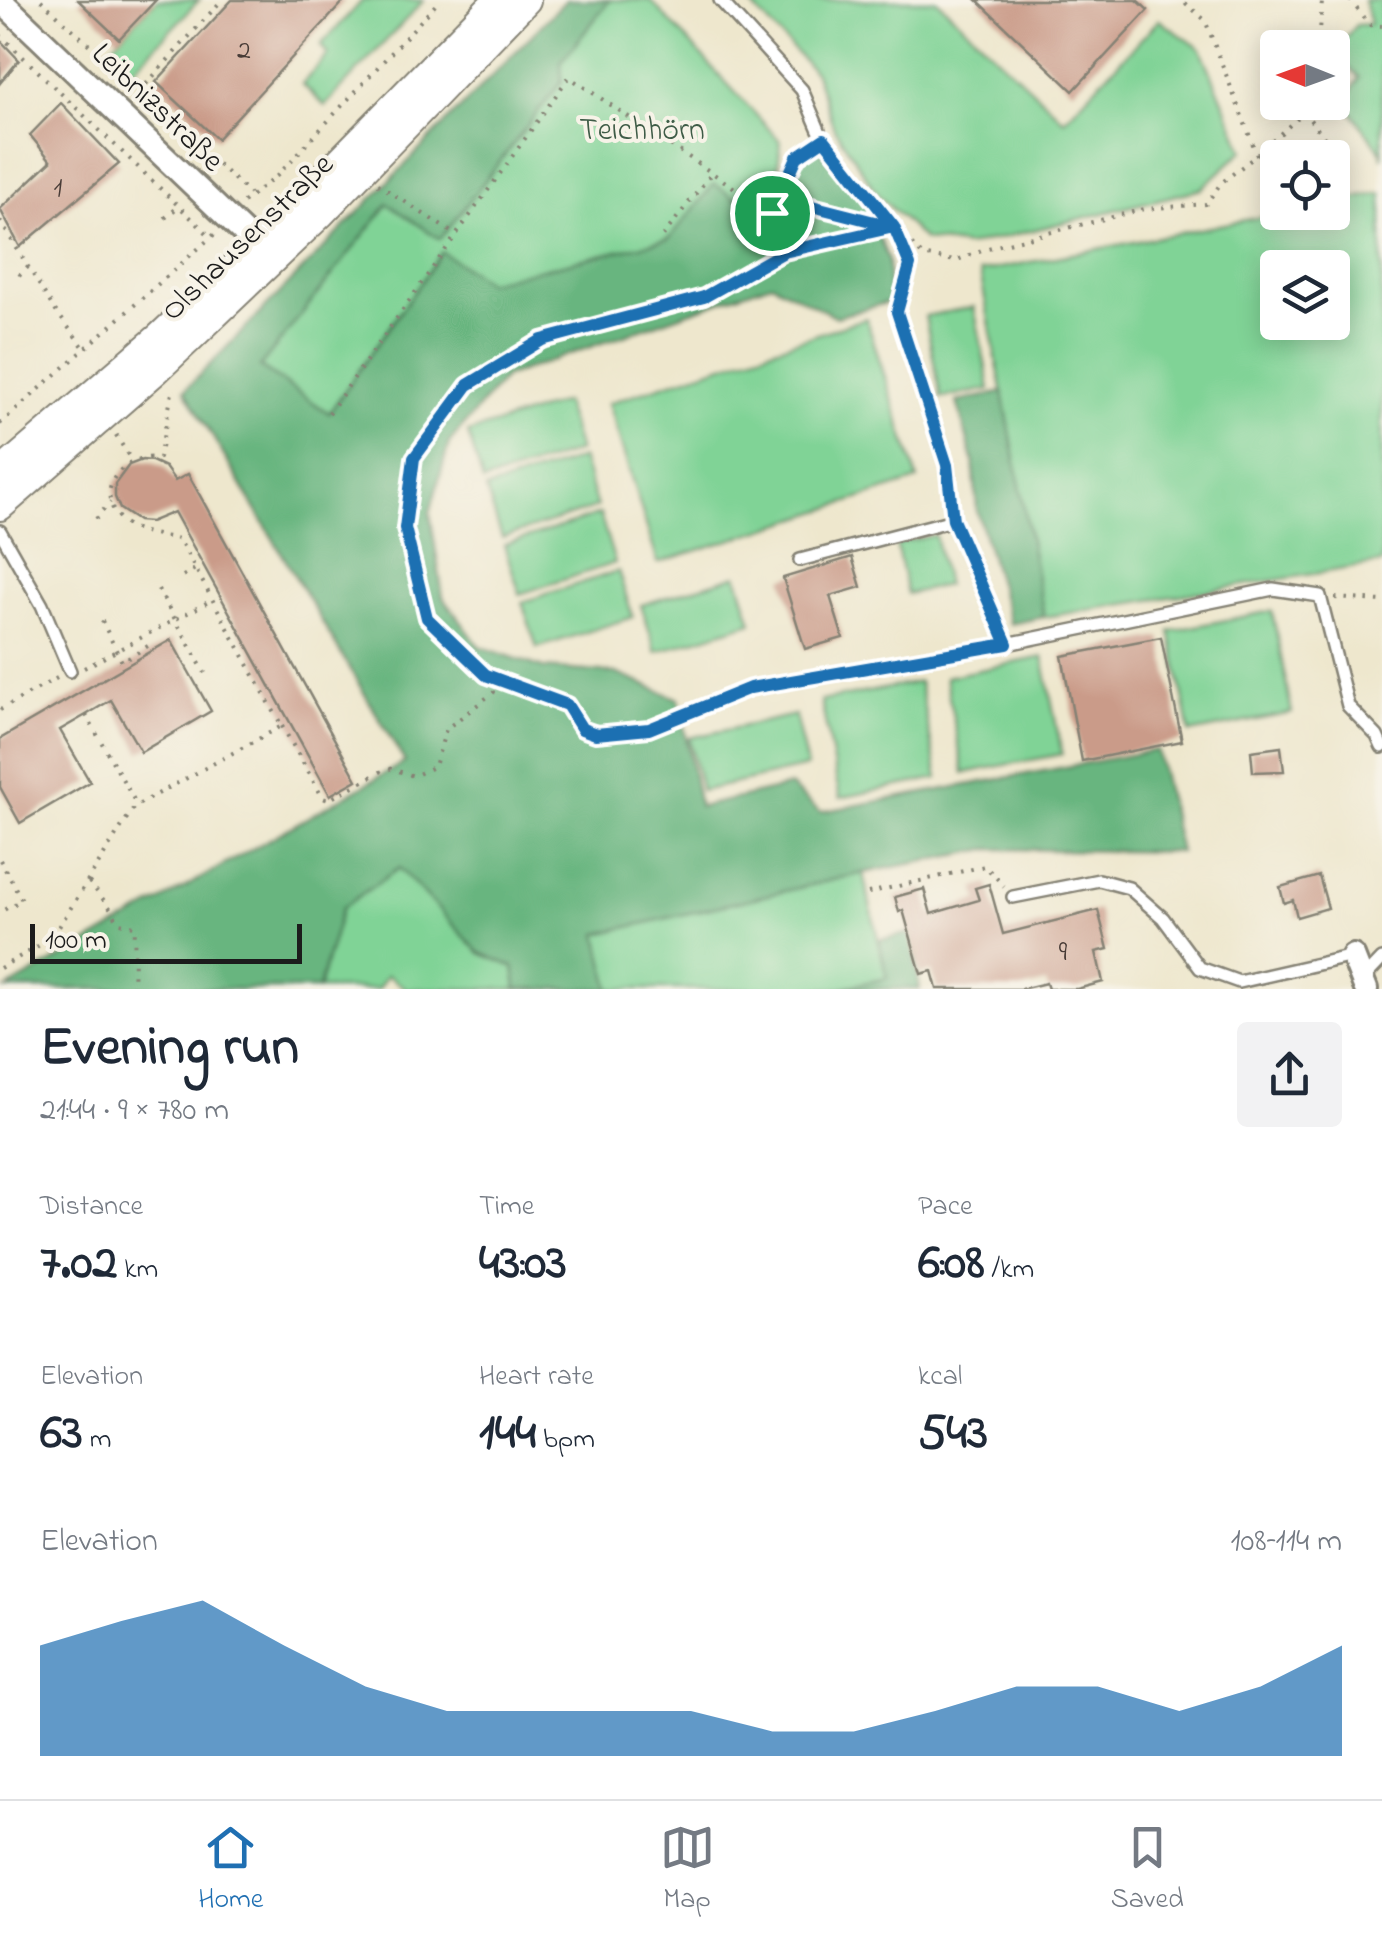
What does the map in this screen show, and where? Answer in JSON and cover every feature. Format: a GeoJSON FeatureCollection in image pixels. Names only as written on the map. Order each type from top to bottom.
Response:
{"type":"FeatureCollection","features":[{"type":"Feature","properties":{"kind":"street","name":"Leibnizstraße"},"geometry":{"type":"LineString","coordinates":[[0,0],[264,253]]}},
{"type":"Feature","properties":{"kind":"street","name":"Olshausenstraße"},"geometry":{"type":"LineString","coordinates":[[0,506],[156,370],[498,0]]}},
{"type":"Feature","properties":{"kind":"street","name":"Olshausenstraße"},"geometry":{"type":"LineString","coordinates":[[0,474],[364,171],[526,0]]}},
{"type":"Feature","properties":{"kind":"street"},"geometry":{"type":"LineString","coordinates":[[1353,956],[1364,985]]}},
{"type":"Feature","properties":{"kind":"lane"},"geometry":{"type":"LineString","coordinates":[[720,0],[802,90],[819,130]]}},
{"type":"Feature","properties":{"kind":"lane"},"geometry":{"type":"LineString","coordinates":[[800,560],[953,520],[1007,644]]}},
{"type":"Feature","properties":{"kind":"lane"},"geometry":{"type":"LineString","coordinates":[[0,530],[42,605],[70,671]]}},
{"type":"Feature","properties":{"kind":"lane"},"geometry":{"type":"LineString","coordinates":[[887,664],[1007,644],[1273,589],[1320,596],[1348,706],[1377,736],[1382,747]]}},
{"type":"Feature","properties":{"kind":"lane"},"geometry":{"type":"LineString","coordinates":[[1013,897],[1099,880],[1129,888],[1162,918],[1200,968],[1239,982],[1353,956]]}},
{"type":"Feature","properties":{"kind":"lane"},"geometry":{"type":"LineString","coordinates":[[1364,985],[1382,960]]}},
{"type":"Feature","properties":{"kind":"path"},"geometry":{"type":"LineString","coordinates":[[41,0],[250,194]]}},
{"type":"Feature","properties":{"kind":"path"},"geometry":{"type":"LineString","coordinates":[[139,92],[222,0]]}},
{"type":"Feature","properties":{"kind":"path"},"geometry":{"type":"LineString","coordinates":[[0,424],[216,234],[250,194],[278,175],[440,0]]}},
{"type":"Feature","properties":{"kind":"path"},"geometry":{"type":"LineString","coordinates":[[1182,0],[1205,20],[1258,154]]}},
{"type":"Feature","properties":{"kind":"path"},"geometry":{"type":"LineString","coordinates":[[1320,30],[1322,0]]}},
{"type":"Feature","properties":{"kind":"path"},"geometry":{"type":"LineString","coordinates":[[1350,0],[1370,25],[1382,26]]}},
{"type":"Feature","properties":{"kind":"path"},"geometry":{"type":"LineString","coordinates":[[0,35],[210,236]]}},
{"type":"Feature","properties":{"kind":"path"},"geometry":{"type":"LineString","coordinates":[[329,413],[569,77],[772,213],[804,204],[894,227]]}},
{"type":"Feature","properties":{"kind":"path"},"geometry":{"type":"LineString","coordinates":[[772,213],[797,157],[824,139],[894,227],[922,255],[955,260],[984,249],[1144,209],[1206,204],[1221,184],[1295,120]]}},
{"type":"Feature","properties":{"kind":"path"},"geometry":{"type":"LineString","coordinates":[[1310,120],[1326,140]]}},
{"type":"Feature","properties":{"kind":"path"},"geometry":{"type":"LineString","coordinates":[[364,171],[455,235]]}},
{"type":"Feature","properties":{"kind":"path"},"geometry":{"type":"LineString","coordinates":[[663,236],[712,174]]}},
{"type":"Feature","properties":{"kind":"path"},"geometry":{"type":"LineString","coordinates":[[165,218],[179,206]]}},
{"type":"Feature","properties":{"kind":"path"},"geometry":{"type":"LineString","coordinates":[[1,225],[54,309],[86,350]]}},
{"type":"Feature","properties":{"kind":"path"},"geometry":{"type":"LineString","coordinates":[[894,227],[910,265],[897,312],[947,465],[953,520]]}},
{"type":"Feature","properties":{"kind":"path"},"geometry":{"type":"LineString","coordinates":[[110,502],[130,527],[178,540],[323,798],[328,800],[388,768],[414,776],[434,766],[446,730],[494,692],[486,675],[427,618],[405,528],[414,458],[468,385],[542,340],[704,297],[784,252],[894,227]]}},
{"type":"Feature","properties":{"kind":"path"},"geometry":{"type":"LineString","coordinates":[[19,276],[28,267]]}},
{"type":"Feature","properties":{"kind":"path"},"geometry":{"type":"LineString","coordinates":[[96,518],[110,502],[112,483],[119,470],[131,460],[159,458],[174,382]]}},
{"type":"Feature","properties":{"kind":"path"},"geometry":{"type":"LineString","coordinates":[[116,435],[131,460]]}},
{"type":"Feature","properties":{"kind":"path"},"geometry":{"type":"LineString","coordinates":[[183,576],[195,569]]}},
{"type":"Feature","properties":{"kind":"path"},"geometry":{"type":"LineString","coordinates":[[158,590],[206,673]]}},
{"type":"Feature","properties":{"kind":"path"},"geometry":{"type":"LineString","coordinates":[[1320,596],[1382,602]]}},
{"type":"Feature","properties":{"kind":"path"},"geometry":{"type":"LineString","coordinates":[[0,710],[212,600]]}},
{"type":"Feature","properties":{"kind":"path"},"geometry":{"type":"LineString","coordinates":[[102,621],[122,662],[148,646],[151,652]]}},
{"type":"Feature","properties":{"kind":"path"},"geometry":{"type":"LineString","coordinates":[[486,675],[567,705],[582,729],[596,734],[649,729],[750,688],[887,664]]}},
{"type":"Feature","properties":{"kind":"path"},"geometry":{"type":"LineString","coordinates":[[86,714],[137,805]]}},
{"type":"Feature","properties":{"kind":"path"},"geometry":{"type":"LineString","coordinates":[[0,968],[52,938],[137,805],[282,726]]}},
{"type":"Feature","properties":{"kind":"path"},"geometry":{"type":"LineString","coordinates":[[0,860],[22,900],[0,912]]}},
{"type":"Feature","properties":{"kind":"path"},"geometry":{"type":"LineString","coordinates":[[868,893],[985,866],[1013,897]]}},
{"type":"Feature","properties":{"kind":"path"},"geometry":{"type":"LineString","coordinates":[[87,881],[119,923],[134,926],[133,989]]}},
{"type":"Feature","properties":{"kind":"green space"},"geometry":{"type":"Polygon","coordinates":[[[156,0],[199,0],[129,74],[107,51],[156,0]]]}},
{"type":"Feature","properties":{"kind":"green space"},"geometry":{"type":"Polygon","coordinates":[[[363,0],[424,0],[325,106],[302,84],[328,55],[321,45],[363,0]]]}},
{"type":"Feature","properties":{"kind":"green space"},"geometry":{"type":"Polygon","coordinates":[[[566,0],[610,0],[561,62],[562,81],[440,239],[388,204],[260,367],[329,413],[442,252],[487,282],[669,239],[714,184],[767,220],[797,157],[817,148],[865,199],[888,260],[889,302],[836,317],[771,283],[505,377],[449,443],[430,513],[443,597],[479,646],[543,668],[616,673],[679,699],[699,807],[790,786],[820,812],[1157,750],[1180,852],[988,849],[863,873],[598,934],[610,989],[517,989],[514,967],[480,953],[399,868],[342,908],[318,989],[6,989],[405,762],[185,390],[566,0]]]}},
{"type":"Feature","properties":{"kind":"green space","name":"Teichhörn"},"geometry":{"type":"Polygon","coordinates":[[[610,0],[650,0],[781,142],[772,213],[767,220],[714,184],[669,239],[487,282],[442,253],[329,413],[259,366],[389,203],[440,239],[561,62],[610,0]]]}},
{"type":"Feature","properties":{"kind":"green space"},"geometry":{"type":"Polygon","coordinates":[[[747,0],[937,0],[1064,120],[1159,20],[1201,49],[1244,150],[1201,189],[968,246],[924,240],[879,196],[834,128],[815,73],[747,0]]]}},
{"type":"Feature","properties":{"kind":"green space"},"geometry":{"type":"Polygon","coordinates":[[[1364,0],[1382,0],[1382,158],[1350,110],[1350,94],[1359,77],[1350,68],[1350,32],[1356,25],[1370,24],[1364,0]]]}},
{"type":"Feature","properties":{"kind":"green space"},"geometry":{"type":"Polygon","coordinates":[[[1382,193],[1382,563],[1044,617],[980,272],[1260,217],[1260,230],[1350,230],[1350,199],[1382,193]]]}},
{"type":"Feature","properties":{"kind":"green space"},"geometry":{"type":"Polygon","coordinates":[[[974,307],[990,389],[941,398],[925,316],[974,307]]]}},
{"type":"Feature","properties":{"kind":"green space"},"geometry":{"type":"Polygon","coordinates":[[[866,318],[918,480],[658,563],[608,403],[866,318]]]}},
{"type":"Feature","properties":{"kind":"green space"},"geometry":{"type":"Polygon","coordinates":[[[1003,392],[1044,617],[1010,624],[977,511],[973,460],[957,402],[1003,392]]]}},
{"type":"Feature","properties":{"kind":"green space"},"geometry":{"type":"Polygon","coordinates":[[[564,402],[579,451],[483,482],[468,433],[564,402]]]}},
{"type":"Feature","properties":{"kind":"green space"},"geometry":{"type":"Polygon","coordinates":[[[582,458],[597,507],[502,538],[486,489],[582,458]]]}},
{"type":"Feature","properties":{"kind":"green space"},"geometry":{"type":"Polygon","coordinates":[[[600,514],[615,563],[520,594],[504,545],[600,514]]]}},
{"type":"Feature","properties":{"kind":"green space"},"geometry":{"type":"Polygon","coordinates":[[[935,535],[946,585],[907,594],[896,544],[935,535]]]}},
{"type":"Feature","properties":{"kind":"green space"},"geometry":{"type":"Polygon","coordinates":[[[618,571],[633,617],[537,648],[522,602],[618,571]]]}},
{"type":"Feature","properties":{"kind":"green space"},"geometry":{"type":"Polygon","coordinates":[[[737,575],[752,622],[656,652],[641,605],[737,575]]]}},
{"type":"Feature","properties":{"kind":"green space"},"geometry":{"type":"Polygon","coordinates":[[[1272,611],[1292,713],[1190,733],[1170,631],[1272,611]]]}},
{"type":"Feature","properties":{"kind":"green space"},"geometry":{"type":"Polygon","coordinates":[[[1043,657],[1062,754],[964,773],[945,677],[1043,657]]]}},
{"type":"Feature","properties":{"kind":"green space"},"geometry":{"type":"Polygon","coordinates":[[[919,682],[938,778],[840,798],[821,701],[919,682]]]}},
{"type":"Feature","properties":{"kind":"green space"},"geometry":{"type":"Polygon","coordinates":[[[795,715],[807,767],[701,791],[689,738],[795,715]]]}},
{"type":"Feature","properties":{"kind":"green space"},"geometry":{"type":"Polygon","coordinates":[[[399,868],[480,953],[515,967],[517,989],[407,989],[387,975],[378,989],[318,989],[342,908],[399,868]]]}},
{"type":"Feature","properties":{"kind":"green space"},"geometry":{"type":"Polygon","coordinates":[[[863,873],[887,978],[837,989],[610,989],[597,934],[863,873]]]}},
{"type":"Feature","properties":{"kind":"green space"},"geometry":{"type":"Polygon","coordinates":[[[911,933],[920,989],[837,989],[887,978],[879,940],[911,933]]]}},
{"type":"Feature","properties":{"kind":"building"},"geometry":{"type":"Polygon","coordinates":[[[78,0],[156,0],[119,39],[78,0]]]}},
{"type":"Feature","properties":{"kind":"building"},"geometry":{"type":"Polygon","coordinates":[[[232,0],[345,0],[217,139],[156,82],[232,0]]]}},
{"type":"Feature","properties":{"kind":"building"},"geometry":{"type":"Polygon","coordinates":[[[977,0],[1137,0],[1148,10],[1073,91],[977,0]]]}},
{"type":"Feature","properties":{"kind":"building"},"geometry":{"type":"Polygon","coordinates":[[[0,40],[19,60],[0,83],[0,40]]]}},
{"type":"Feature","properties":{"kind":"building"},"geometry":{"type":"Polygon","coordinates":[[[61,103],[119,164],[20,247],[0,209],[51,161],[30,135],[61,103]]]}},
{"type":"Feature","properties":{"kind":"building"},"geometry":{"type":"Polygon","coordinates":[[[142,460],[165,467],[175,481],[188,474],[357,780],[330,795],[174,512],[150,522],[138,521],[120,509],[115,484],[129,465],[142,460]]]}},
{"type":"Feature","properties":{"kind":"building"},"geometry":{"type":"Polygon","coordinates":[[[852,557],[861,587],[830,596],[843,638],[805,649],[783,578],[852,557]]]}},
{"type":"Feature","properties":{"kind":"building"},"geometry":{"type":"Polygon","coordinates":[[[1161,637],[1182,741],[1082,761],[1062,656],[1161,637]]]}},
{"type":"Feature","properties":{"kind":"building"},"geometry":{"type":"Polygon","coordinates":[[[171,640],[211,711],[141,752],[111,700],[60,730],[90,782],[20,823],[0,787],[0,739],[171,640]]]}},
{"type":"Feature","properties":{"kind":"building"},"geometry":{"type":"Polygon","coordinates":[[[1281,747],[1284,771],[1253,772],[1251,751],[1281,747]]]}},
{"type":"Feature","properties":{"kind":"building"},"geometry":{"type":"Polygon","coordinates":[[[1319,876],[1328,908],[1297,917],[1293,900],[1284,903],[1280,887],[1319,876]]]}},
{"type":"Feature","properties":{"kind":"building"},"geometry":{"type":"Polygon","coordinates":[[[989,884],[1003,934],[1098,910],[1108,949],[1096,952],[1103,982],[1077,989],[1048,989],[1046,983],[1021,989],[937,989],[932,971],[921,974],[903,910],[899,912],[895,897],[924,889],[931,914],[979,900],[975,888],[989,884]]]}},
{"type":"Feature","properties":{"kind":"route"},"geometry":{"type":"LineString","coordinates":[[772,213],[797,157],[824,139],[894,227],[910,265],[897,312],[947,465],[953,520],[1007,644],[750,688],[649,729],[596,734],[582,729],[567,705],[486,675],[427,618],[405,528],[414,458],[468,385],[542,340],[704,297],[784,252],[894,227],[804,204],[772,213]]}}]}
